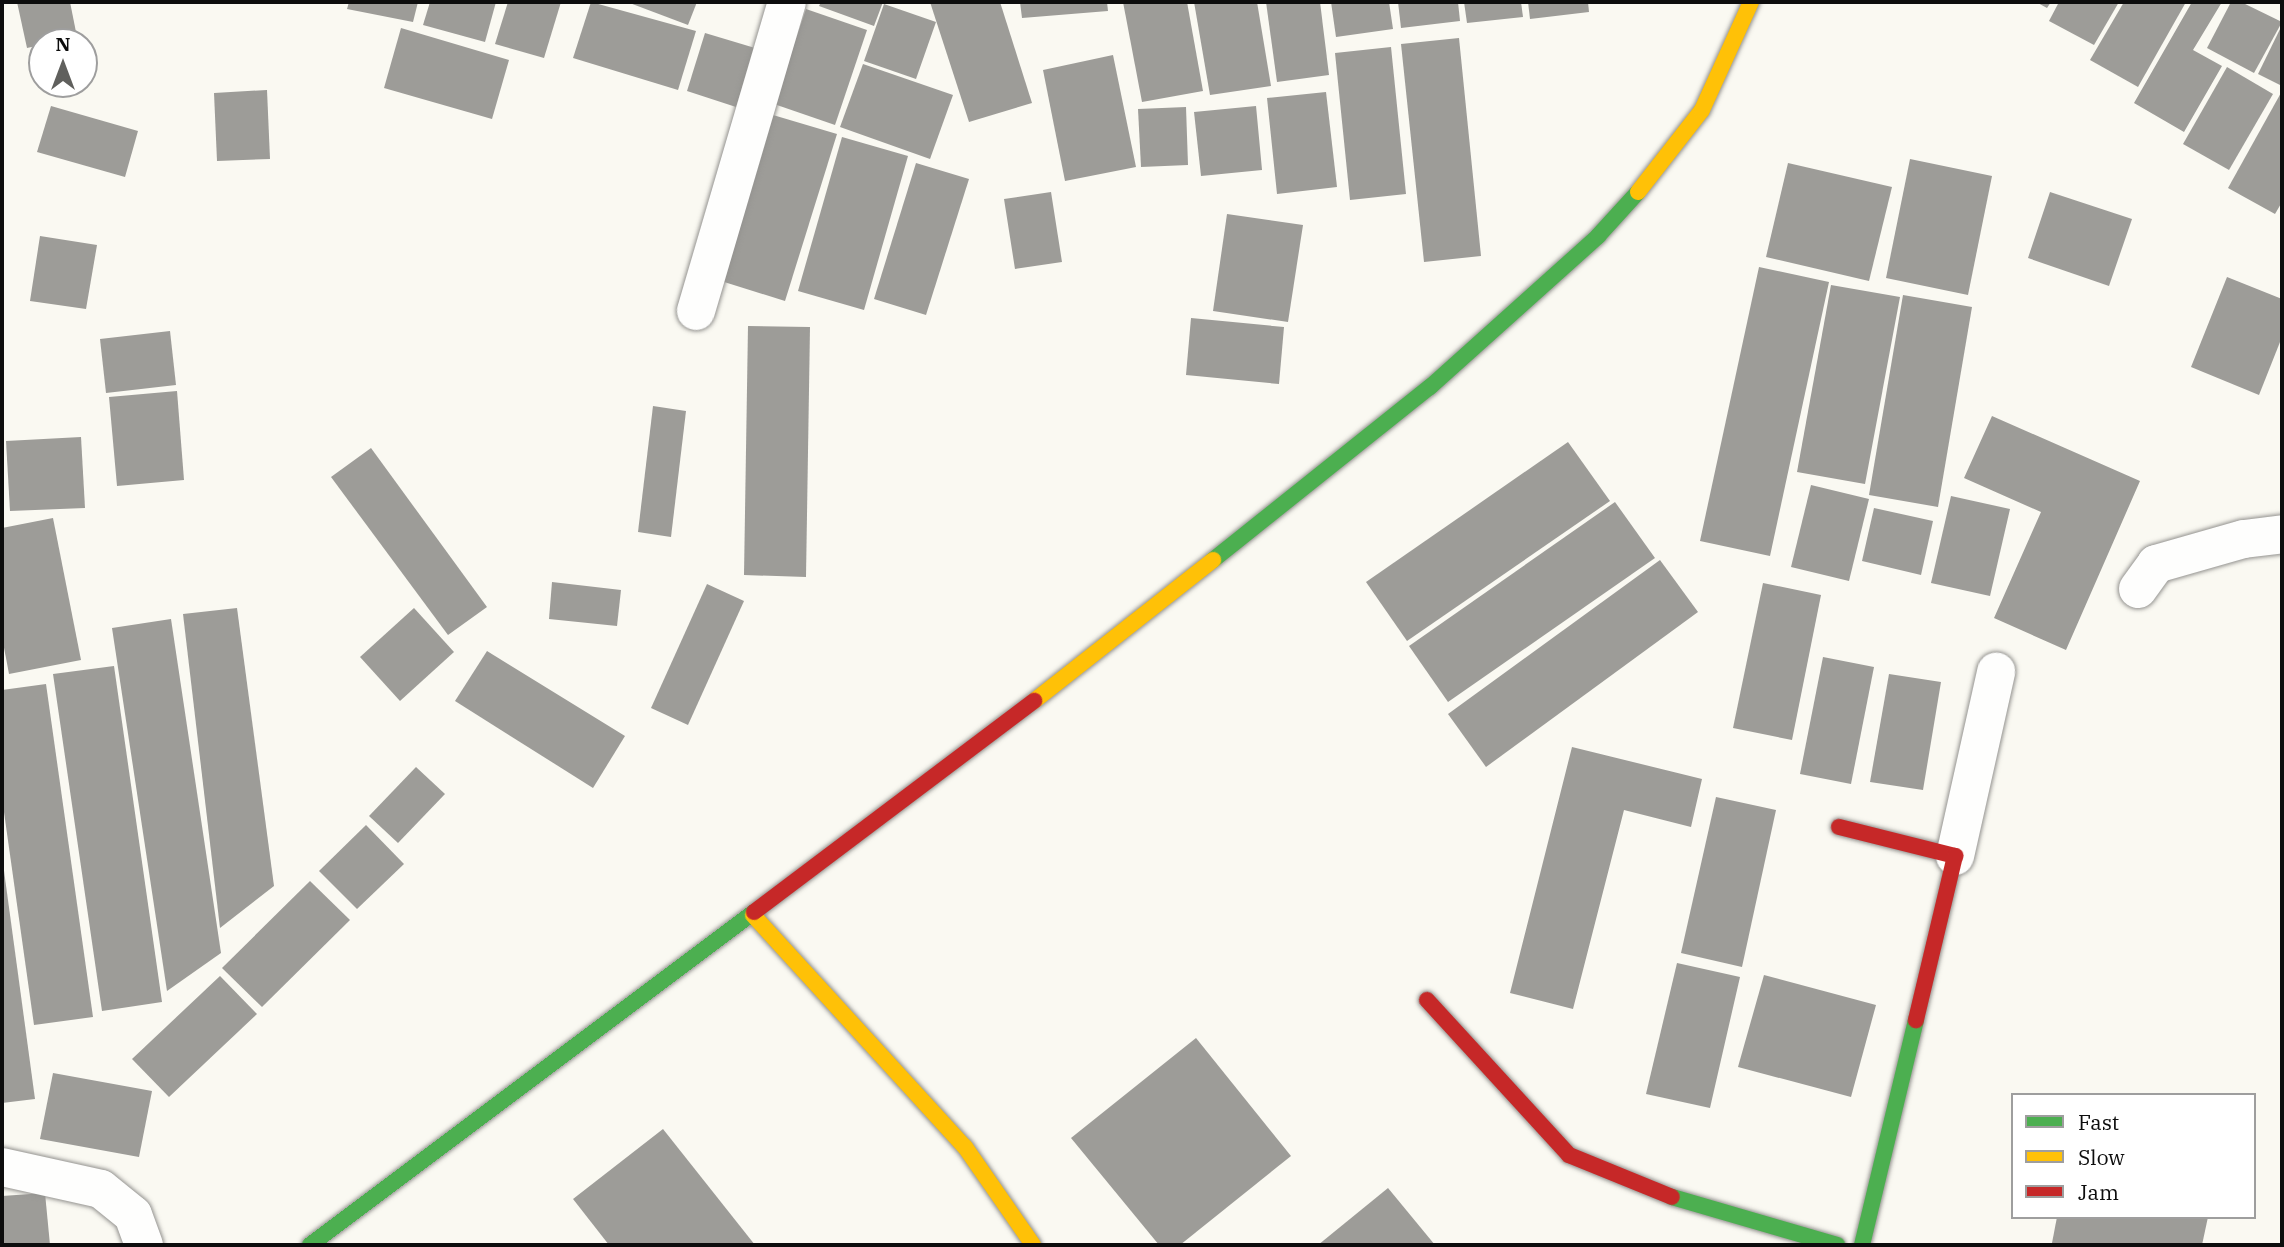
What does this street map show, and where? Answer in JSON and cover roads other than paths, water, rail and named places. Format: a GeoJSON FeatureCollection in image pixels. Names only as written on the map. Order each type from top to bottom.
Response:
{"type":"FeatureCollection","features":[{"type":"Feature","properties":{"kind":"street"},"geometry":{"type":"LineString","coordinates":[[696,311],[787,2]]}},
{"type":"Feature","properties":{"kind":"street"},"geometry":{"type":"LineString","coordinates":[[310,1245],[753,915],[1065,678],[1430,387],[1598,236],[1656,171],[1702,110],[1751,2]]}},
{"type":"Feature","properties":{"kind":"street"},"geometry":{"type":"LineString","coordinates":[[2138,589],[2156,564],[2244,539],[2282,534]]}},
{"type":"Feature","properties":{"kind":"street"},"geometry":{"type":"LineString","coordinates":[[1862,1245],[1996,672]]}},
{"type":"Feature","properties":{"kind":"street"},"geometry":{"type":"LineString","coordinates":[[1839,827],[1955,856]]}},
{"type":"Feature","properties":{"kind":"street"},"geometry":{"type":"LineString","coordinates":[[753,915],[965,1147],[1033,1245]]}},
{"type":"Feature","properties":{"kind":"street"},"geometry":{"type":"LineString","coordinates":[[1427,1000],[1569,1155],[1661,1194],[1838,1245]]}},
{"type":"Feature","properties":{"kind":"street"},"geometry":{"type":"LineString","coordinates":[[2,1167],[101,1189],[133,1216],[144,1245]]}}]}
